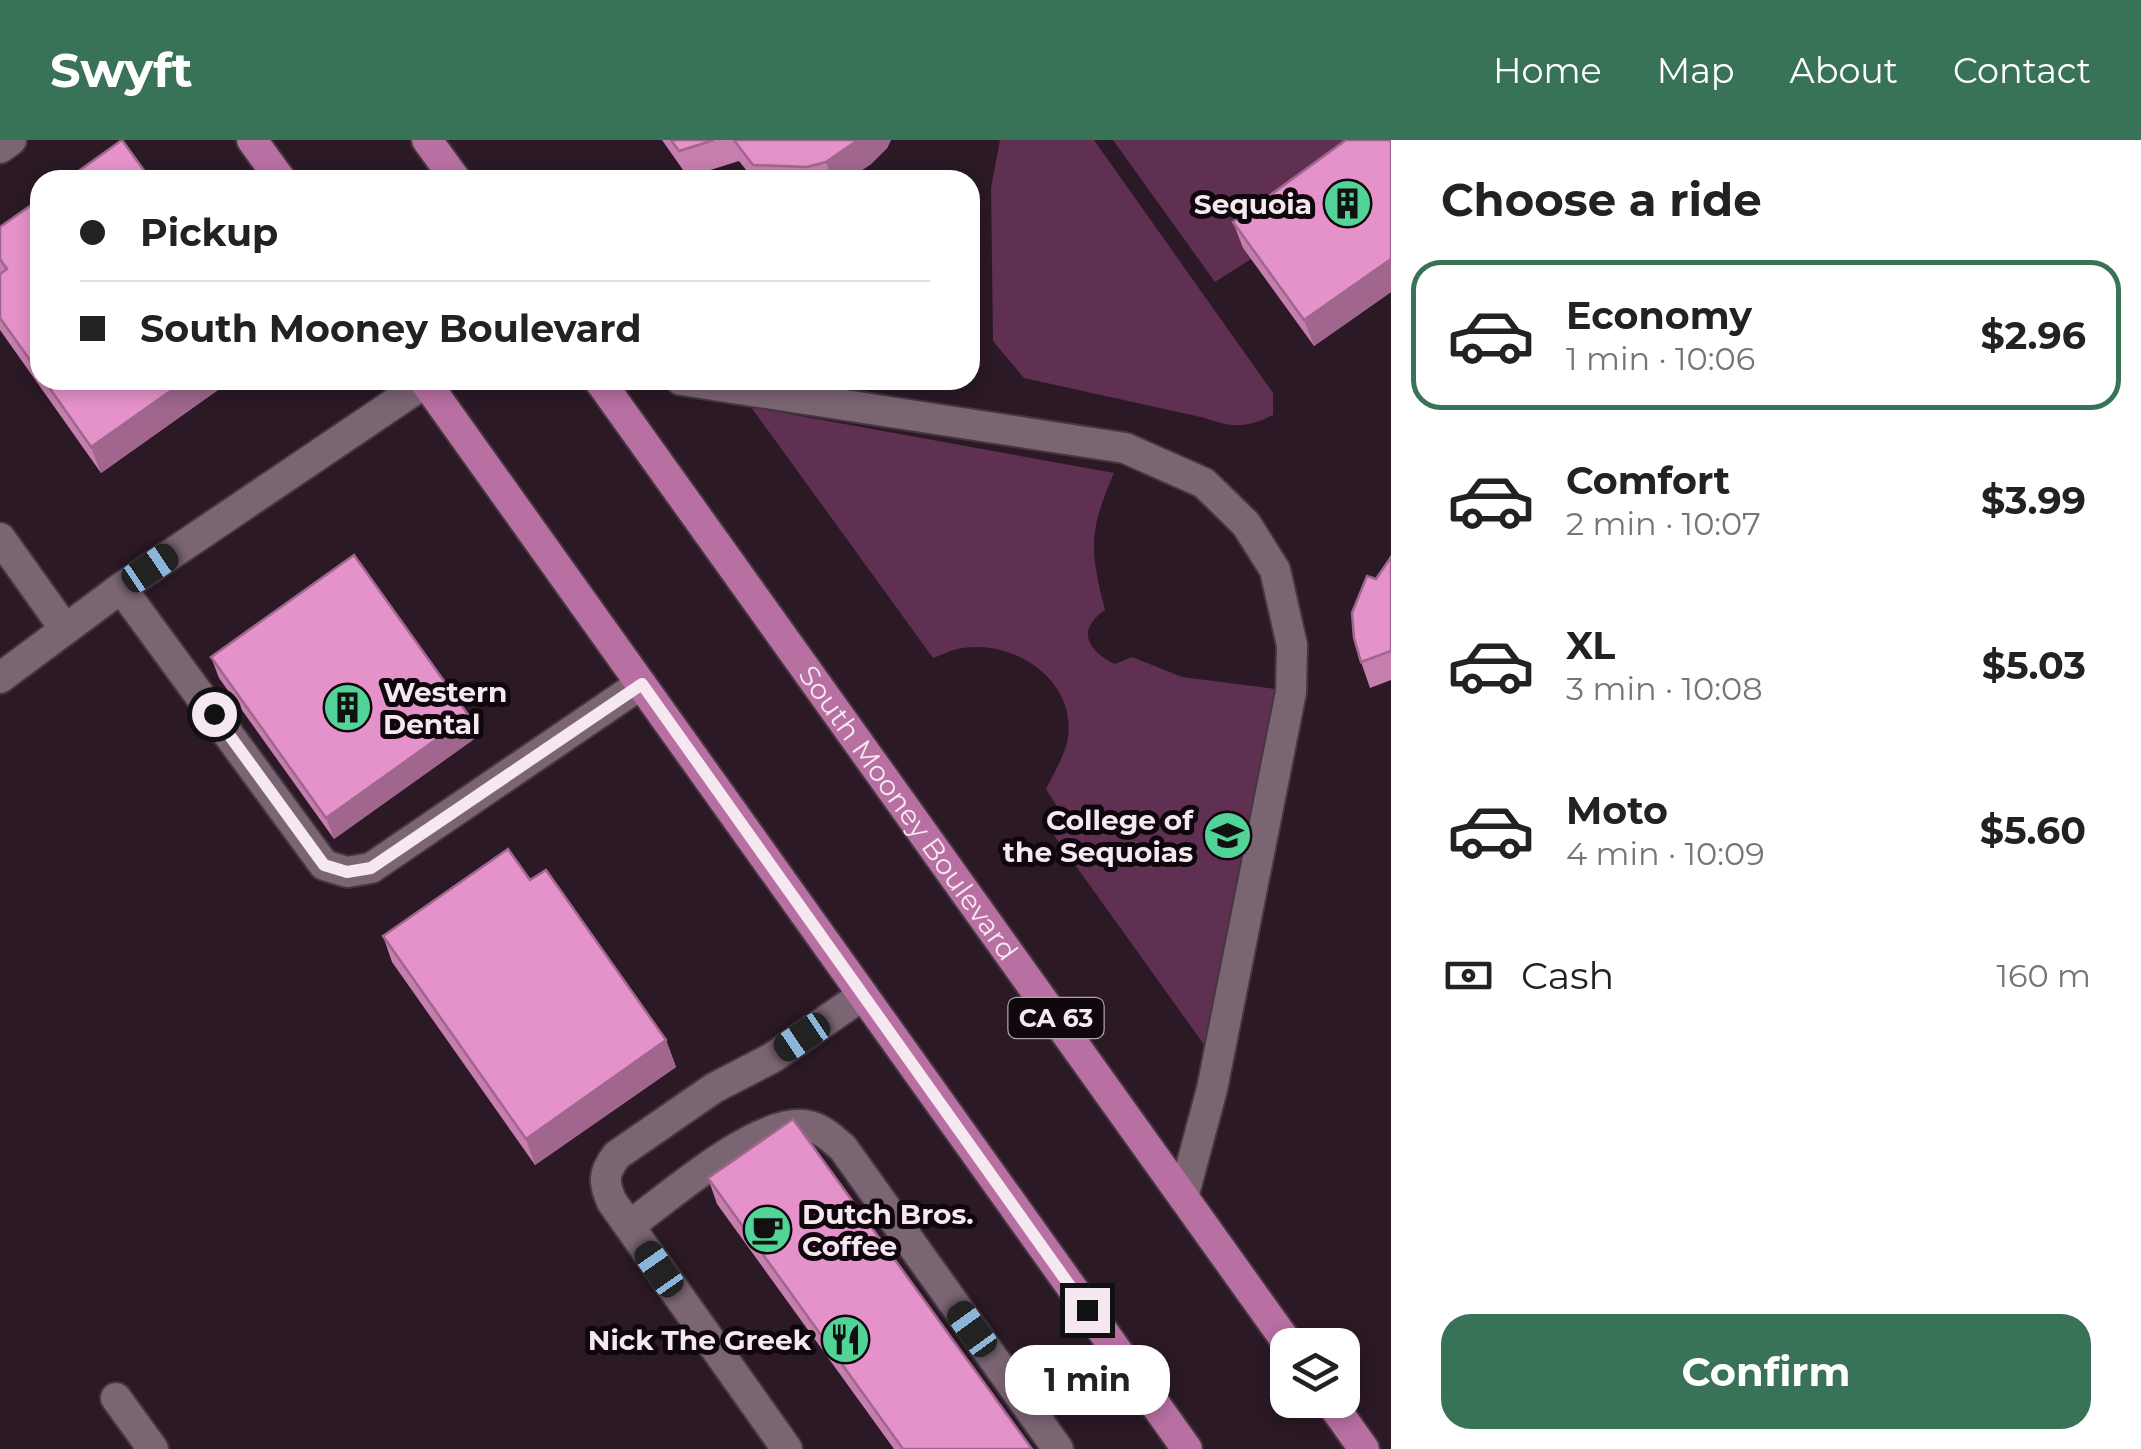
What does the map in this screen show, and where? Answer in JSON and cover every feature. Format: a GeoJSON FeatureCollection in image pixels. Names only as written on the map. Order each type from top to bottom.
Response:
{"type":"FeatureCollection","features":[{"type":"Feature","properties":{"kind":"main road"},"geometry":{"type":"LineString","coordinates":[[252,140],[274,170]]}},
{"type":"Feature","properties":{"kind":"main road"},"geometry":{"type":"LineString","coordinates":[[428,140],[449,170]]}},
{"type":"Feature","properties":{"kind":"main road"},"geometry":{"type":"LineString","coordinates":[[432,390],[1187,1449]]}},
{"type":"Feature","properties":{"kind":"main road","name":"South Mooney Boulevard"},"geometry":{"type":"LineString","coordinates":[[606,390],[1278,1328]]}},
{"type":"Feature","properties":{"kind":"main road"},"geometry":{"type":"LineString","coordinates":[[1342,1418],[1364,1449]]}},
{"type":"Feature","properties":{"kind":"street"},"geometry":{"type":"LineString","coordinates":[[0,148],[12,140]]}},
{"type":"Feature","properties":{"kind":"street"},"geometry":{"type":"LineString","coordinates":[[0,678],[121,588],[413,390]]}},
{"type":"Feature","properties":{"kind":"street"},"geometry":{"type":"LineString","coordinates":[[745,390],[1125,448],[1204,483],[1246,524],[1275,570],[1292,645],[1291,692],[1212,1089],[1184,1196]]}},
{"type":"Feature","properties":{"kind":"street"},"geometry":{"type":"LineString","coordinates":[[0,538],[65,629]]}},
{"type":"Feature","properties":{"kind":"street"},"geometry":{"type":"LineString","coordinates":[[121,588],[324,865],[347,872],[371,868],[642,684]]}},
{"type":"Feature","properties":{"kind":"street"},"geometry":{"type":"LineString","coordinates":[[787,1449],[621,1214],[605,1186],[605,1170],[617,1155],[714,1088],[772,1058],[863,995]]}},
{"type":"Feature","properties":{"kind":"street"},"geometry":{"type":"LineString","coordinates":[[621,1214],[748,1140],[783,1126],[804,1124],[818,1129],[842,1148],[1058,1449]]}},
{"type":"Feature","properties":{"kind":"street"},"geometry":{"type":"LineString","coordinates":[[116,1398],[152,1449]]}},
{"type":"Feature","properties":{"kind":"shaded area"},"geometry":{"type":"Polygon","coordinates":[[[1000,140],[1094,140],[1273,393],[1273,415],[1247,424],[1223,424],[1024,378],[993,341],[991,188],[1000,140]]]}},
{"type":"Feature","properties":{"kind":"shaded area"},"geometry":{"type":"Polygon","coordinates":[[[1113,140],[1348,140],[1243,248],[1251,259],[1215,282],[1113,140]]]}},
{"type":"Feature","properties":{"kind":"shaded area"},"geometry":{"type":"Polygon","coordinates":[[[751,407],[1114,473],[1094,540],[1105,610],[1090,625],[1092,646],[1115,664],[1132,657],[1182,677],[1275,689],[1215,1060],[1053,834],[1060,811],[1046,789],[1067,744],[1068,717],[1052,682],[1021,658],[983,647],[963,648],[933,658],[751,407]]]}},
{"type":"Feature","properties":{"kind":"building"},"geometry":{"type":"Polygon","coordinates":[[[122,140],[144,170],[80,170],[122,140]]]}},
{"type":"Feature","properties":{"kind":"building"},"geometry":{"type":"Polygon","coordinates":[[[671,140],[714,140],[679,151],[671,140]]]}},
{"type":"Feature","properties":{"kind":"building"},"geometry":{"type":"Polygon","coordinates":[[[734,140],[858,140],[826,162],[807,167],[753,165],[734,140]]]}},
{"type":"Feature","properties":{"kind":"building","name":"Sequoia"},"geometry":{"type":"Polygon","coordinates":[[[1346,140],[1391,140],[1391,259],[1304,320],[1233,222],[1346,140]]]}},
{"type":"Feature","properties":{"kind":"building"},"geometry":{"type":"Polygon","coordinates":[[[30,206],[30,360],[0,318],[0,274],[7,269],[0,259],[0,227],[30,206]]]}},
{"type":"Feature","properties":{"kind":"building"},"geometry":{"type":"Polygon","coordinates":[[[51,390],[172,390],[91,447],[51,390]]]}},
{"type":"Feature","properties":{"kind":"building","name":"Western Dental"},"geometry":{"type":"Polygon","coordinates":[[[354,555],[469,716],[326,818],[211,657],[354,555]]]}},
{"type":"Feature","properties":{"kind":"building"},"geometry":{"type":"Polygon","coordinates":[[[1391,557],[1391,651],[1361,662],[1352,613],[1367,576],[1376,579],[1391,557]]]}},
{"type":"Feature","properties":{"kind":"building"},"geometry":{"type":"Polygon","coordinates":[[[508,849],[530,880],[546,870],[666,1040],[526,1139],[383,936],[508,849]]]}},
{"type":"Feature","properties":{"kind":"building"},"geometry":{"type":"Polygon","coordinates":[[[793,1119],[1032,1449],[903,1449],[708,1178],[793,1119]]]}},
{"type":"Feature","properties":{"kind":"place","name":"Sequoia"},"geometry":{"type":"Point","coordinates":[1347,204]}},
{"type":"Feature","properties":{"kind":"place","name":"Western Dental"},"geometry":{"type":"Point","coordinates":[348,708]}},
{"type":"Feature","properties":{"kind":"place","name":"College of the Sequoias"},"geometry":{"type":"Point","coordinates":[1228,836]}},
{"type":"Feature","properties":{"kind":"place","name":"Dutch Bros. Coffee"},"geometry":{"type":"Point","coordinates":[767,1230]}},
{"type":"Feature","properties":{"kind":"place","name":"Nick The Greek"},"geometry":{"type":"Point","coordinates":[846,1340]}},
{"type":"Feature","properties":{"kind":"route"},"geometry":{"type":"LineString","coordinates":[[214,714],[324,865],[347,872],[371,868],[642,684],[1087,1310]]}}]}
